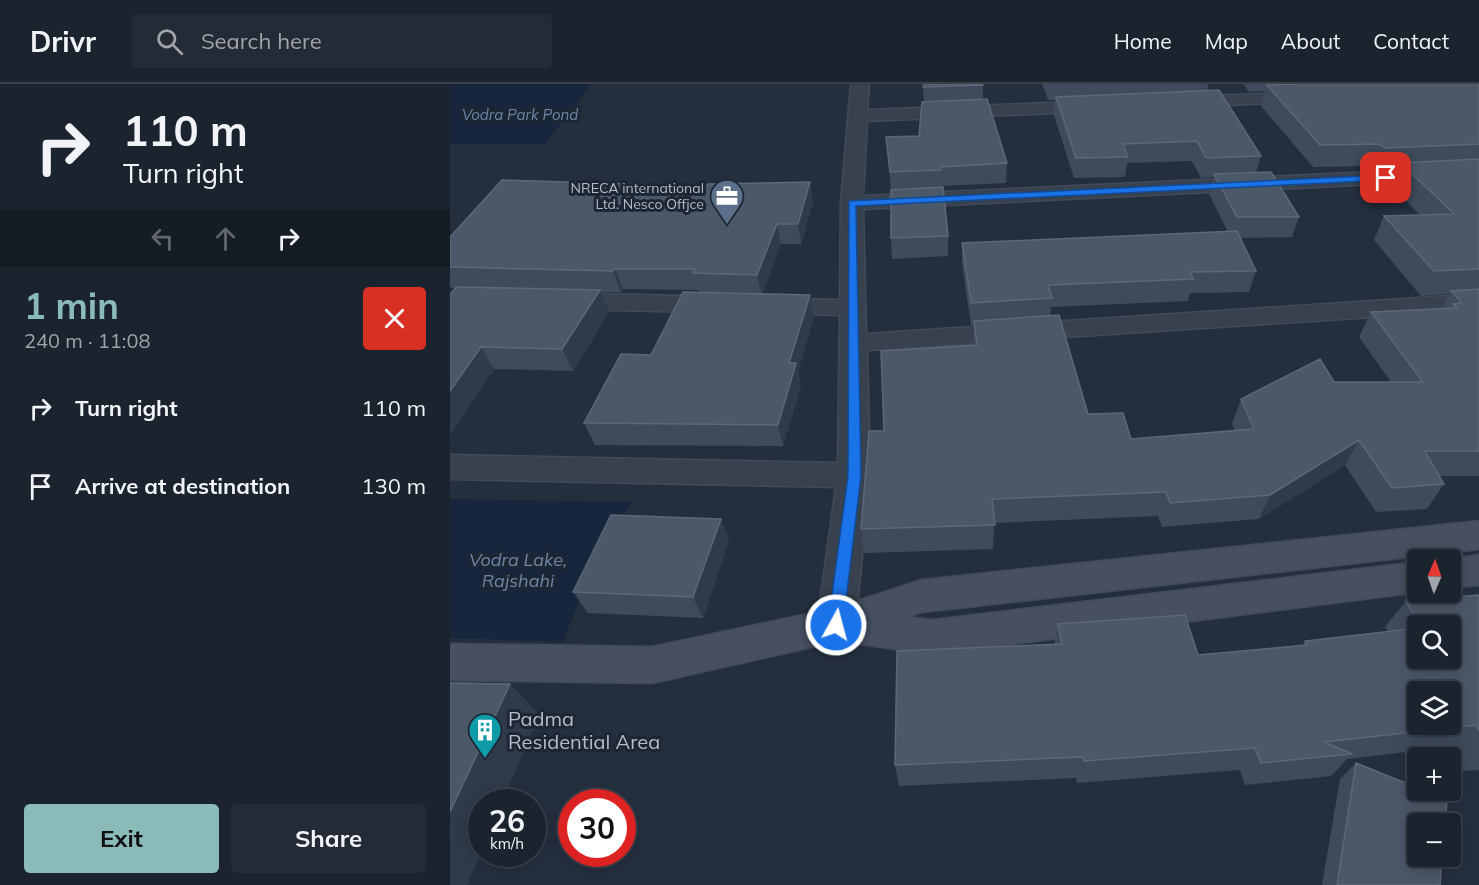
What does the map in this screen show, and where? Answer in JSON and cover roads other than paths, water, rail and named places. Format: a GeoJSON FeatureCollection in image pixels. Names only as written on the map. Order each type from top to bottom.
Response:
{"type":"FeatureCollection","features":[{"type":"Feature","properties":{"kind":"main road"},"geometry":{"type":"LineString","coordinates":[[450,662],[652,665],[836,625],[922,596],[1479,535]]}},
{"type":"Feature","properties":{"kind":"main road"},"geometry":{"type":"LineString","coordinates":[[1461,572],[1479,570]]}},
{"type":"Feature","properties":{"kind":"main road"},"geometry":{"type":"LineString","coordinates":[[836,625],[933,637],[1407,578]]}},
{"type":"Feature","properties":{"kind":"street"},"geometry":{"type":"LineString","coordinates":[[836,625],[854,476],[852,203],[860,116],[860,84]]}},
{"type":"Feature","properties":{"kind":"street"},"geometry":{"type":"LineString","coordinates":[[1169,103],[1324,96]]}},
{"type":"Feature","properties":{"kind":"street"},"geometry":{"type":"LineString","coordinates":[[860,116],[1122,105]]}},
{"type":"Feature","properties":{"kind":"street"},"geometry":{"type":"LineString","coordinates":[[852,203],[1479,173]]}},
{"type":"Feature","properties":{"kind":"street"},"geometry":{"type":"LineString","coordinates":[[533,300],[852,308]]}},
{"type":"Feature","properties":{"kind":"street"},"geometry":{"type":"LineString","coordinates":[[852,343],[1479,302]]}},
{"type":"Feature","properties":{"kind":"street"},"geometry":{"type":"LineString","coordinates":[[450,467],[854,476]]}},
{"type":"Feature","properties":{"kind":"water","name":"Vodra Park Pond"},"geometry":{"type":"Polygon","coordinates":[[[450,84],[591,84],[545,144],[450,144],[450,84]]]}},
{"type":"Feature","properties":{"kind":"water","name":"Vodra Lake, Rajshahi"},"geometry":{"type":"Polygon","coordinates":[[[450,499],[633,502],[603,539],[563,642],[450,638],[450,499]]]}},
{"type":"Feature","properties":{"kind":"place","name":"NRECA international Ltd. Nesco Offjce"},"geometry":{"type":"Point","coordinates":[727,225]}},
{"type":"Feature","properties":{"kind":"place","name":"Padma Residential Area"},"geometry":{"type":"Point","coordinates":[485,759]}}]}
